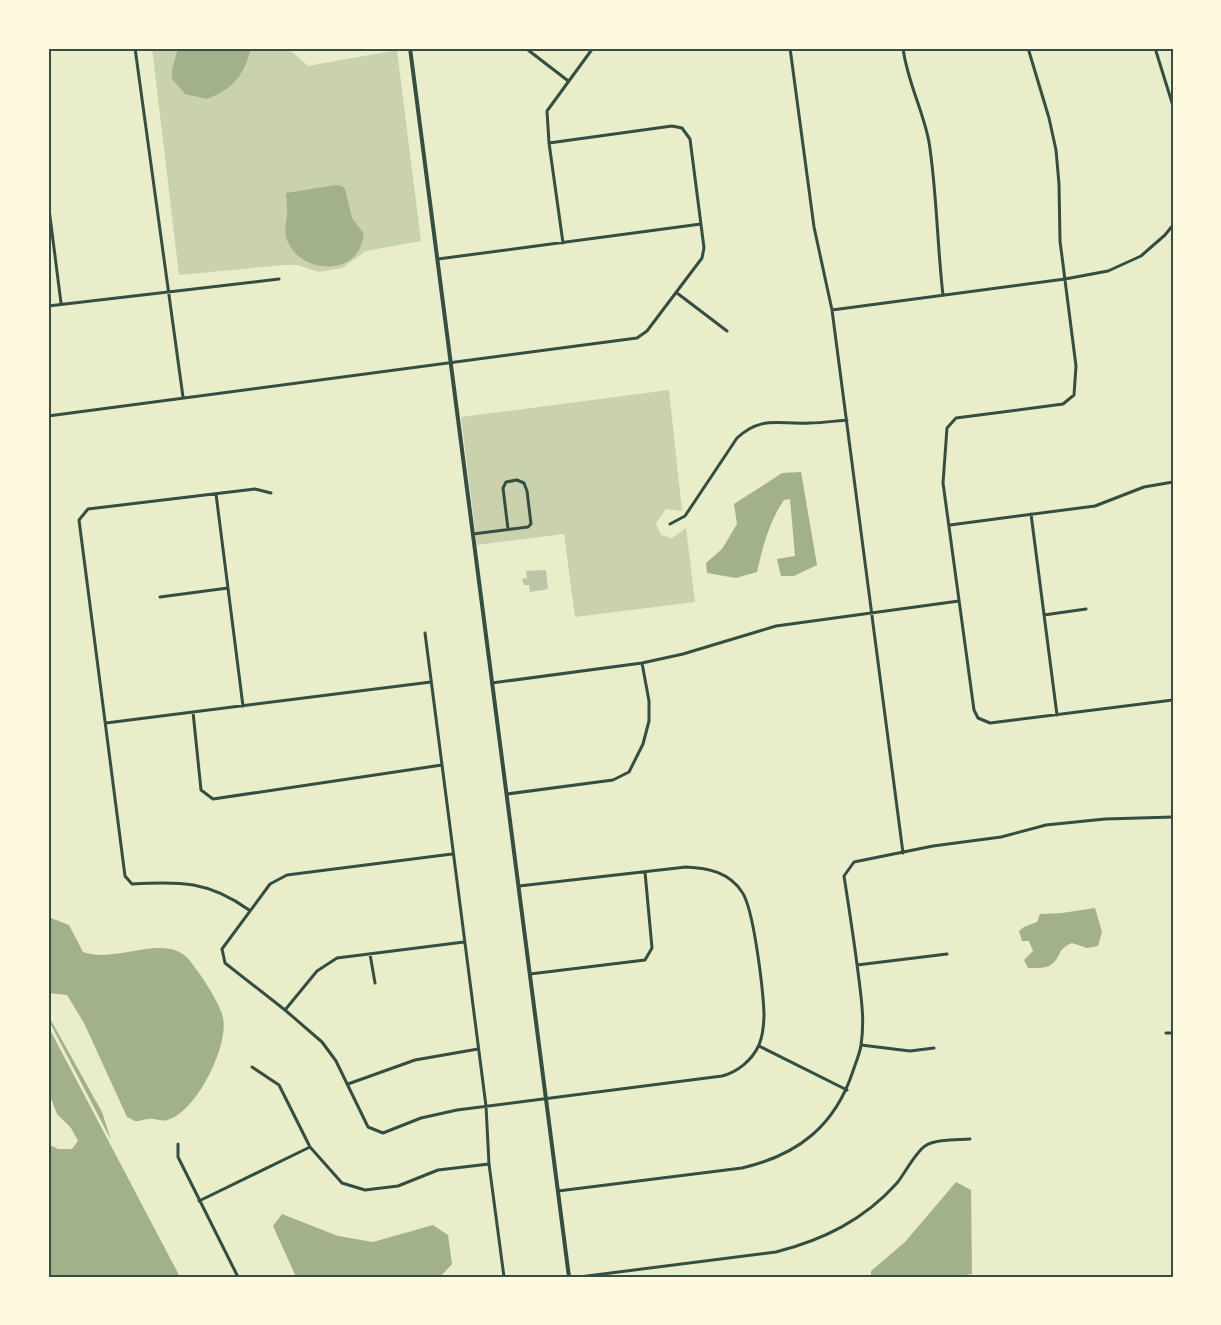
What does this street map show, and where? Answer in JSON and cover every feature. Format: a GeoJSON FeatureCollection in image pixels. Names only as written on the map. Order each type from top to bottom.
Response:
{"type":"FeatureCollection","features":[{"type":"Feature","properties":{"kind":"street"},"geometry":{"type":"LineString","coordinates":[[135,48],[183,398]]}},
{"type":"Feature","properties":{"kind":"street"},"geometry":{"type":"LineString","coordinates":[[410,48],[569,1277]]}},
{"type":"Feature","properties":{"kind":"street"},"geometry":{"type":"LineString","coordinates":[[563,243],[547,111],[593,48]]}},
{"type":"Feature","properties":{"kind":"street"},"geometry":{"type":"LineString","coordinates":[[790,48],[814,227],[832,310],[903,853]]}},
{"type":"Feature","properties":{"kind":"street"},"geometry":{"type":"LineString","coordinates":[[903,48],[911,87],[928,139],[936,194],[938,251],[943,295]]}},
{"type":"Feature","properties":{"kind":"street"},"geometry":{"type":"LineString","coordinates":[[1028,48],[1056,150],[1060,241],[1076,366],[1074,394],[1063,404],[956,418],[947,428],[943,483],[974,710],[978,718],[990,723],[1173,700]]}},
{"type":"Feature","properties":{"kind":"street"},"geometry":{"type":"LineString","coordinates":[[1155,48],[1173,106]]}},
{"type":"Feature","properties":{"kind":"street"},"geometry":{"type":"LineString","coordinates":[[528,51],[568,81]]}},
{"type":"Feature","properties":{"kind":"street"},"geometry":{"type":"LineString","coordinates":[[48,416],[637,338],[647,331],[702,258],[704,248],[690,139],[682,128],[672,126],[549,142]]}},
{"type":"Feature","properties":{"kind":"street"},"geometry":{"type":"LineString","coordinates":[[48,201],[61,304]]}},
{"type":"Feature","properties":{"kind":"street"},"geometry":{"type":"LineString","coordinates":[[438,259],[701,224]]}},
{"type":"Feature","properties":{"kind":"street"},"geometry":{"type":"LineString","coordinates":[[832,310],[1065,279],[1108,271],[1141,256],[1165,236],[1173,225]]}},
{"type":"Feature","properties":{"kind":"street"},"geometry":{"type":"LineString","coordinates":[[48,306],[279,279]]}},
{"type":"Feature","properties":{"kind":"street"},"geometry":{"type":"LineString","coordinates":[[677,293],[727,331]]}},
{"type":"Feature","properties":{"kind":"street"},"geometry":{"type":"LineString","coordinates":[[670,524],[685,516],[737,438],[748,428],[764,423],[808,424],[847,420]]}},
{"type":"Feature","properties":{"kind":"street"},"geometry":{"type":"LineString","coordinates":[[473,534],[528,527],[531,524],[527,490],[524,483],[517,480],[506,482],[503,488],[508,529]]}},
{"type":"Feature","properties":{"kind":"street"},"geometry":{"type":"LineString","coordinates":[[950,525],[1095,506],[1144,487],[1173,482]]}},
{"type":"Feature","properties":{"kind":"street"},"geometry":{"type":"LineString","coordinates":[[249,910],[231,897],[202,886],[171,881],[132,884],[125,876],[79,520],[88,509],[255,489],[271,493]]}},
{"type":"Feature","properties":{"kind":"street"},"geometry":{"type":"LineString","coordinates":[[216,494],[243,706]]}},
{"type":"Feature","properties":{"kind":"street"},"geometry":{"type":"LineString","coordinates":[[1031,514],[1057,715]]}},
{"type":"Feature","properties":{"kind":"street"},"geometry":{"type":"LineString","coordinates":[[160,597],[228,588]]}},
{"type":"Feature","properties":{"kind":"street"},"geometry":{"type":"LineString","coordinates":[[492,683],[642,663],[683,654],[776,626],[960,601]]}},
{"type":"Feature","properties":{"kind":"street"},"geometry":{"type":"LineString","coordinates":[[1044,615],[1086,609]]}},
{"type":"Feature","properties":{"kind":"street"},"geometry":{"type":"LineString","coordinates":[[425,633],[486,1106],[489,1164],[504,1277]]}},
{"type":"Feature","properties":{"kind":"street"},"geometry":{"type":"LineString","coordinates":[[507,794],[613,780],[628,772],[643,744],[649,721],[649,701],[642,663]]}},
{"type":"Feature","properties":{"kind":"street"},"geometry":{"type":"LineString","coordinates":[[105,723],[431,682]]}},
{"type":"Feature","properties":{"kind":"street"},"geometry":{"type":"LineString","coordinates":[[193,712],[201,790],[213,799],[442,765]]}},
{"type":"Feature","properties":{"kind":"street"},"geometry":{"type":"LineString","coordinates":[[558,1191],[742,1168],[767,1162],[792,1151],[813,1135],[832,1114],[847,1090],[861,1045],[863,1010],[844,876],[855,862],[933,846],[1001,837],[1046,825],[1105,819],[1173,817]]}},
{"type":"Feature","properties":{"kind":"street"},"geometry":{"type":"LineString","coordinates":[[453,854],[287,875],[270,884],[222,949],[225,963],[322,1042],[336,1061],[368,1126],[383,1133],[421,1118],[486,1106],[722,1076],[735,1072],[743,1066],[759,1046],[763,1032],[764,1012],[752,915],[743,892],[727,876],[706,868],[686,867],[519,886]]}},
{"type":"Feature","properties":{"kind":"street"},"geometry":{"type":"LineString","coordinates":[[530,974],[645,960],[652,948],[645,872]]}},
{"type":"Feature","properties":{"kind":"street"},"geometry":{"type":"LineString","coordinates":[[285,1010],[318,971],[337,958],[464,942]]}},
{"type":"Feature","properties":{"kind":"street"},"geometry":{"type":"LineString","coordinates":[[370,954],[375,983]]}},
{"type":"Feature","properties":{"kind":"street"},"geometry":{"type":"LineString","coordinates":[[857,964],[947,954]]}},
{"type":"Feature","properties":{"kind":"street"},"geometry":{"type":"LineString","coordinates":[[1166,1033],[1173,1032]]}},
{"type":"Feature","properties":{"kind":"street"},"geometry":{"type":"LineString","coordinates":[[861,1045],[910,1051],[934,1048]]}},
{"type":"Feature","properties":{"kind":"street"},"geometry":{"type":"LineString","coordinates":[[759,1046],[847,1090]]}},
{"type":"Feature","properties":{"kind":"street"},"geometry":{"type":"LineString","coordinates":[[348,1084],[415,1060],[478,1049]]}},
{"type":"Feature","properties":{"kind":"street"},"geometry":{"type":"LineString","coordinates":[[252,1067],[279,1085],[310,1147],[342,1183],[365,1190],[398,1186],[438,1170],[489,1164]]}},
{"type":"Feature","properties":{"kind":"street"},"geometry":{"type":"LineString","coordinates":[[579,1277],[776,1252],[808,1244],[842,1228],[873,1207],[897,1182],[924,1147],[932,1143],[970,1139]]}},
{"type":"Feature","properties":{"kind":"street"},"geometry":{"type":"LineString","coordinates":[[178,1144],[178,1157],[238,1277]]}},
{"type":"Feature","properties":{"kind":"street"},"geometry":{"type":"LineString","coordinates":[[199,1201],[310,1147]]}},
{"type":"Feature","properties":{"kind":"shaded area"},"geometry":{"type":"Polygon","coordinates":[[[152,48],[288,48],[308,66],[397,50],[421,241],[366,251],[342,268],[318,272],[298,265],[284,265],[179,275],[152,48]]]}},
{"type":"Feature","properties":{"kind":"shaded area"},"geometry":{"type":"Polygon","coordinates":[[[178,48],[251,48],[241,74],[231,86],[207,99],[185,94],[172,79],[178,48]]]}},
{"type":"Feature","properties":{"kind":"shaded area"},"geometry":{"type":"Polygon","coordinates":[[[336,185],[345,189],[352,218],[364,234],[360,248],[353,257],[344,263],[322,266],[301,258],[292,250],[287,240],[285,232],[286,193],[336,185]]]}},
{"type":"Feature","properties":{"kind":"shaded area"},"geometry":{"type":"Polygon","coordinates":[[[669,390],[682,511],[666,509],[656,523],[661,535],[672,538],[686,528],[695,602],[575,617],[564,534],[477,545],[461,417],[669,390]]]}},
{"type":"Feature","properties":{"kind":"shaded area"},"geometry":{"type":"Polygon","coordinates":[[[801,472],[817,565],[794,576],[781,576],[777,559],[795,556],[790,499],[784,500],[774,517],[757,572],[736,578],[707,573],[706,563],[722,549],[737,524],[734,504],[782,473],[801,472]]]}},
{"type":"Feature","properties":{"kind":"shaded area"},"geometry":{"type":"Polygon","coordinates":[[[1095,908],[1102,932],[1098,946],[1087,948],[1072,943],[1061,951],[1050,966],[1028,968],[1024,960],[1033,951],[1029,941],[1022,941],[1019,931],[1037,922],[1040,914],[1095,908]]]}},
{"type":"Feature","properties":{"kind":"shaded area"},"geometry":{"type":"Polygon","coordinates":[[[48,918],[69,925],[83,952],[107,955],[146,949],[171,949],[186,957],[202,977],[219,1007],[224,1030],[216,1061],[208,1077],[189,1105],[178,1115],[167,1120],[134,1121],[127,1117],[84,1023],[67,995],[48,993],[48,918]]]}},
{"type":"Feature","properties":{"kind":"shaded area"},"geometry":{"type":"Polygon","coordinates":[[[48,1015],[102,1112],[111,1140],[48,1019],[48,1015]]]}},
{"type":"Feature","properties":{"kind":"shaded area"},"geometry":{"type":"Polygon","coordinates":[[[48,1026],[180,1277],[48,1277],[48,1144],[58,1149],[72,1149],[78,1141],[71,1128],[57,1114],[48,1091],[48,1026]]]}},
{"type":"Feature","properties":{"kind":"shaded area"},"geometry":{"type":"Polygon","coordinates":[[[956,1182],[971,1190],[972,1274],[957,1277],[871,1277],[871,1271],[905,1242],[956,1182]]]}},
{"type":"Feature","properties":{"kind":"shaded area"},"geometry":{"type":"Polygon","coordinates":[[[282,1214],[338,1236],[373,1242],[433,1225],[448,1235],[452,1264],[438,1277],[296,1277],[273,1226],[282,1214]]]}},
{"type":"Feature","properties":{"kind":"building"},"geometry":{"type":"Polygon","coordinates":[[[546,570],[548,589],[530,592],[529,585],[524,585],[522,579],[527,578],[526,571],[546,570]]]}}]}
